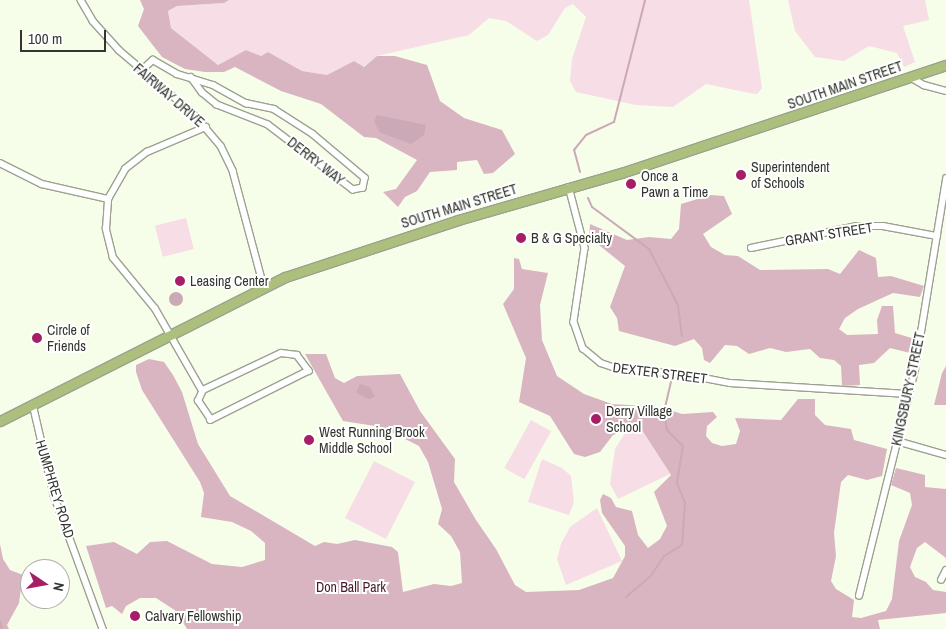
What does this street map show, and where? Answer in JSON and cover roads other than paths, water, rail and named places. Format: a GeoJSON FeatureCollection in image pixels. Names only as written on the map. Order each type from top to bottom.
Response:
{"type":"FeatureCollection","features":[{"type":"Feature","properties":{"kind":"main road","name":"SOUTH MAIN STREET"},"geometry":{"type":"LineString","coordinates":[[0,421],[170,333],[264,287],[350,255],[569,187],[946,65]]}},
{"type":"Feature","properties":{"kind":"street","name":"FAIRWAY DRIVE"},"geometry":{"type":"LineString","coordinates":[[81,0],[92,21],[141,71],[206,127],[233,171],[264,287]]}},
{"type":"Feature","properties":{"kind":"street","name":"DERRY WAY"},"geometry":{"type":"LineString","coordinates":[[141,71],[153,60],[191,78],[213,84],[246,103],[274,109],[302,126],[365,178],[363,188],[353,190],[268,126],[217,105],[202,93],[191,78]]}},
{"type":"Feature","properties":{"kind":"street"},"geometry":{"type":"LineString","coordinates":[[910,77],[924,85],[946,90]]}},
{"type":"Feature","properties":{"kind":"street"},"geometry":{"type":"LineString","coordinates":[[202,391],[281,353],[297,355],[309,371],[211,420],[199,404],[202,391],[170,333],[147,299],[114,258],[106,230],[108,199],[119,176],[140,156],[206,127]]}},
{"type":"Feature","properties":{"kind":"street"},"geometry":{"type":"LineString","coordinates":[[0,163],[42,184],[108,199]]}},
{"type":"Feature","properties":{"kind":"street","name":"KINGSBURY STREET"},"geometry":{"type":"LineString","coordinates":[[859,596],[908,394],[946,179]]}},
{"type":"Feature","properties":{"kind":"street","name":"DEXTER STREET"},"geometry":{"type":"LineString","coordinates":[[569,187],[585,248],[574,322],[583,348],[600,363],[621,370],[683,374],[730,383],[908,394]]}},
{"type":"Feature","properties":{"kind":"street","name":"GRANT STREET"},"geometry":{"type":"LineString","coordinates":[[751,248],[857,226],[883,226],[937,236]]}},
{"type":"Feature","properties":{"kind":"street","name":"HUMPHREY ROAD"},"geometry":{"type":"LineString","coordinates":[[33,404],[54,495],[103,629]]}},
{"type":"Feature","properties":{"kind":"street"},"geometry":{"type":"LineString","coordinates":[[897,440],[946,455]]}},
{"type":"Feature","properties":{"kind":"street"},"geometry":{"type":"LineString","coordinates":[[941,580],[946,570]]}},
{"type":"Feature","properties":{"kind":"waterway"},"geometry":{"type":"LineString","coordinates":[[580,172],[574,150],[586,135],[614,122],[645,0]]}},
{"type":"Feature","properties":{"kind":"waterway"},"geometry":{"type":"LineString","coordinates":[[588,198],[592,207],[649,249],[678,305],[682,336]]}},
{"type":"Feature","properties":{"kind":"waterway"},"geometry":{"type":"LineString","coordinates":[[626,597],[650,577],[664,556],[682,545],[685,503],[677,483],[683,446],[667,430],[664,412],[671,382]]}},
{"type":"Feature","properties":{"kind":"waterway"},"geometry":{"type":"LineString","coordinates":[[0,621],[2,629]]}},
{"type":"Feature","properties":{"kind":"place","name":"Superintendent of Schools"},"geometry":{"type":"Point","coordinates":[741,175]}},
{"type":"Feature","properties":{"kind":"place","name":"Once a Pawn a Time"},"geometry":{"type":"Point","coordinates":[631,184]}},
{"type":"Feature","properties":{"kind":"place","name":"B & G Specialty"},"geometry":{"type":"Point","coordinates":[521,238]}},
{"type":"Feature","properties":{"kind":"place","name":"Leasing Center"},"geometry":{"type":"Point","coordinates":[180,281]}},
{"type":"Feature","properties":{"kind":"place","name":"Circle of Friends"},"geometry":{"type":"Point","coordinates":[37,338]}},
{"type":"Feature","properties":{"kind":"place","name":"Derry Village School"},"geometry":{"type":"Point","coordinates":[596,419]}},
{"type":"Feature","properties":{"kind":"place","name":"West Running Brook Middle School"},"geometry":{"type":"Point","coordinates":[309,440]}},
{"type":"Feature","properties":{"kind":"place","name":"Calvary Fellowship"},"geometry":{"type":"Point","coordinates":[135,616]}},
{"type":"Feature","properties":{"kind":"park label","name":"Don Ball Park"},"geometry":{"type":"Point","coordinates":[351,587]}}]}
